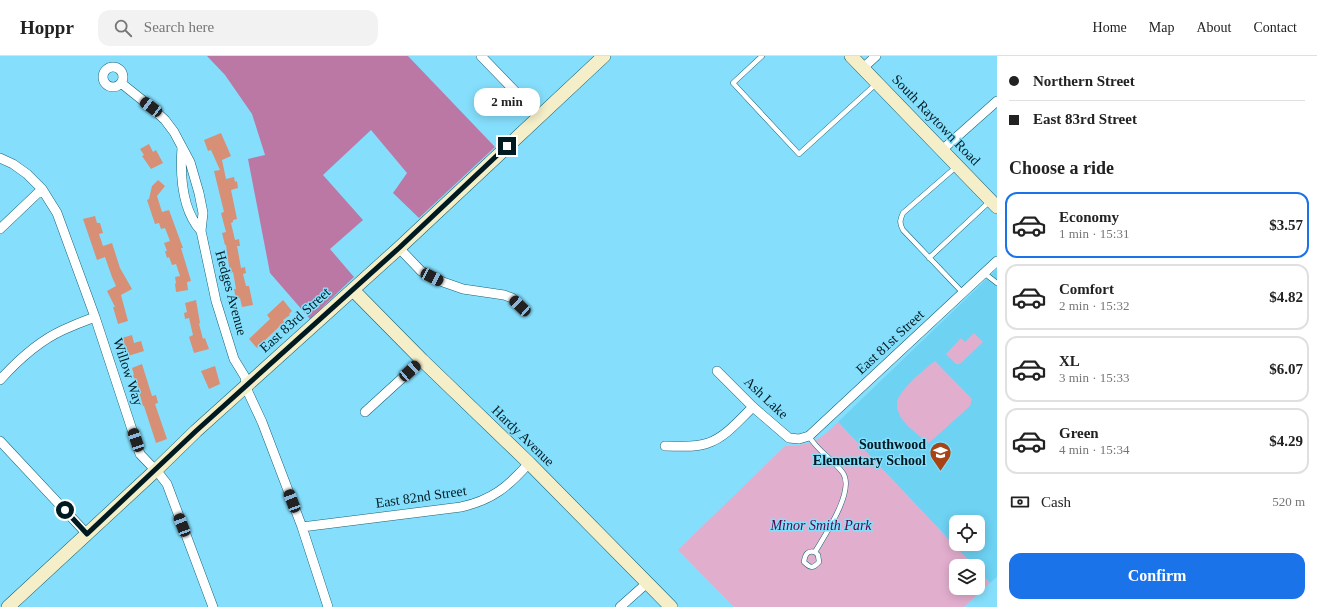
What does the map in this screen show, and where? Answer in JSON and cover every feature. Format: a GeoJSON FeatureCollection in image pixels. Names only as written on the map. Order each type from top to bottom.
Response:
{"type":"FeatureCollection","features":[{"type":"Feature","properties":{"kind":"street"},"geometry":{"type":"LineString","coordinates":[[481,56],[539,116]]}},
{"type":"Feature","properties":{"kind":"street","name":"East 83rd Street"},"geometry":{"type":"LineString","coordinates":[[8,607],[247,384],[399,248],[604,56]]}},
{"type":"Feature","properties":{"kind":"street","name":"South Raytown Road"},"geometry":{"type":"LineString","coordinates":[[851,56],[994,204]]}},
{"type":"Feature","properties":{"kind":"street"},"geometry":{"type":"LineString","coordinates":[[863,68],[876,56]]}},
{"type":"Feature","properties":{"kind":"street"},"geometry":{"type":"LineString","coordinates":[[121,83],[151,107],[165,120],[174,132],[190,162],[199,193],[203,213],[201,231]]}},
{"type":"Feature","properties":{"kind":"street"},"geometry":{"type":"LineString","coordinates":[[942,150],[997,101]]}},
{"type":"Feature","properties":{"kind":"street"},"geometry":{"type":"LineString","coordinates":[[182,147],[182,180],[186,200],[191,216],[196,226],[201,231]]}},
{"type":"Feature","properties":{"kind":"street","name":"Willow Way"},"geometry":{"type":"LineString","coordinates":[[0,158],[13,164],[28,174],[42,189],[57,213],[95,317],[140,454],[156,470],[166,484],[213,607]]}},
{"type":"Feature","properties":{"kind":"street"},"geometry":{"type":"LineString","coordinates":[[0,228],[42,189]]}},
{"type":"Feature","properties":{"kind":"street","name":"Hedges Avenue"},"geometry":{"type":"LineString","coordinates":[[201,231],[216,301],[234,359],[245,377],[248,392],[262,422],[302,527],[328,607]]}},
{"type":"Feature","properties":{"kind":"street"},"geometry":{"type":"LineString","coordinates":[[399,248],[421,271],[443,282],[463,289],[512,298],[520,306]]}},
{"type":"Feature","properties":{"kind":"street","name":"East 81st Street"},"geometry":{"type":"LineString","coordinates":[[799,439],[809,436],[997,261]]}},
{"type":"Feature","properties":{"kind":"street","name":"Hardy Avenue"},"geometry":{"type":"LineString","coordinates":[[353,290],[671,607]]}},
{"type":"Feature","properties":{"kind":"street"},"geometry":{"type":"LineString","coordinates":[[0,380],[32,350],[62,330],[95,317]]}},
{"type":"Feature","properties":{"kind":"street"},"geometry":{"type":"LineString","coordinates":[[365,412],[422,360]]}},
{"type":"Feature","properties":{"kind":"street","name":"Ash Lake"},"geometry":{"type":"LineString","coordinates":[[717,371],[753,407],[789,438],[799,439]]}},
{"type":"Feature","properties":{"kind":"street"},"geometry":{"type":"LineString","coordinates":[[665,446],[707,444],[728,430],[753,407]]}},
{"type":"Feature","properties":{"kind":"street"},"geometry":{"type":"LineString","coordinates":[[0,440],[87,534]]}},
{"type":"Feature","properties":{"kind":"street","name":"East 82nd Street"},"geometry":{"type":"LineString","coordinates":[[302,527],[461,507],[474,504],[490,498],[504,489],[529,464]]}},
{"type":"Feature","properties":{"kind":"street"},"geometry":{"type":"LineString","coordinates":[[620,607],[647,583]]}},
{"type":"Feature","properties":{"kind":"lane"},"geometry":{"type":"LineString","coordinates":[[762,56],[733,83],[799,154],[877,83]]}},
{"type":"Feature","properties":{"kind":"lane"},"geometry":{"type":"LineString","coordinates":[[957,166],[904,213],[900,220],[903,230],[963,293]]}},
{"type":"Feature","properties":{"kind":"lane"},"geometry":{"type":"LineString","coordinates":[[929,258],[994,204]]}},
{"type":"Feature","properties":{"kind":"lane"},"geometry":{"type":"LineString","coordinates":[[984,273],[997,283]]}},
{"type":"Feature","properties":{"kind":"lane"},"geometry":{"type":"LineString","coordinates":[[809,436],[814,445],[843,473],[846,484],[841,504],[815,552]]}},
{"type":"Feature","properties":{"kind":"shaded area"},"geometry":{"type":"Polygon","coordinates":[[[207,56],[408,56],[495,147],[419,218],[393,193],[407,173],[371,130],[323,175],[363,220],[330,249],[354,277],[310,319],[270,273],[248,159],[265,155],[252,114],[225,75],[207,56]]]}},
{"type":"Feature","properties":{"kind":"shaded area","name":"Southwood Elementary School"},"geometry":{"type":"Polygon","coordinates":[[[997,269],[997,577],[990,583],[985,578],[985,559],[967,559],[960,551],[985,551],[985,515],[949,515],[949,540],[838,422],[997,269]]]}},
{"type":"Feature","properties":{"kind":"green space"},"geometry":{"type":"Polygon","coordinates":[[[974,333],[983,342],[960,364],[956,364],[946,354],[961,338],[965,342],[974,333]]]}},
{"type":"Feature","properties":{"kind":"green space"},"geometry":{"type":"Polygon","coordinates":[[[935,361],[972,399],[970,406],[929,443],[908,426],[900,416],[897,404],[898,399],[906,387],[935,361]]]}},
{"type":"Feature","properties":{"kind":"green space","name":"Minor Smith Park"},"geometry":{"type":"Polygon","coordinates":[[[838,422],[949,540],[949,551],[960,551],[967,559],[949,559],[949,595],[977,595],[964,607],[734,607],[678,550],[785,446],[809,443],[825,434],[838,422]]]}},
{"type":"Feature","properties":{"kind":"green space","name":"Minor Smith Park"},"geometry":{"type":"Polygon","coordinates":[[[985,578],[990,583],[985,588],[985,578]]]}},
{"type":"Feature","properties":{"kind":"building"},"geometry":{"type":"Polygon","coordinates":[[[221,133],[231,156],[222,160],[226,179],[234,177],[235,182],[237,181],[238,188],[231,190],[237,219],[233,220],[231,223],[235,240],[239,239],[240,246],[237,246],[241,268],[245,267],[246,273],[243,274],[246,286],[249,286],[253,305],[242,307],[240,298],[236,299],[233,272],[230,273],[226,245],[222,233],[226,232],[221,213],[224,212],[214,171],[220,170],[211,150],[208,151],[204,140],[221,133]]]}},
{"type":"Feature","properties":{"kind":"building"},"geometry":{"type":"Polygon","coordinates":[[[149,144],[153,152],[156,150],[163,163],[151,169],[142,156],[144,155],[140,149],[149,144]]]}},
{"type":"Feature","properties":{"kind":"building"},"geometry":{"type":"Polygon","coordinates":[[[158,180],[165,186],[157,196],[162,212],[169,210],[183,248],[181,248],[191,281],[187,282],[188,290],[176,292],[175,277],[180,276],[176,264],[172,265],[169,257],[167,258],[165,251],[167,251],[164,243],[170,241],[165,228],[161,229],[159,223],[155,224],[147,200],[149,199],[152,186],[158,180]]]}},
{"type":"Feature","properties":{"kind":"building"},"geometry":{"type":"Polygon","coordinates":[[[95,216],[97,223],[100,223],[103,233],[99,234],[103,246],[112,243],[120,268],[132,289],[121,295],[128,321],[118,324],[113,307],[115,307],[107,291],[116,286],[105,257],[97,260],[83,219],[95,216]]]}},
{"type":"Feature","properties":{"kind":"building"},"geometry":{"type":"Polygon","coordinates":[[[196,300],[199,324],[203,339],[205,338],[209,349],[194,353],[189,337],[193,335],[189,318],[185,319],[184,313],[187,312],[185,303],[196,300]]]}},
{"type":"Feature","properties":{"kind":"building"},"geometry":{"type":"Polygon","coordinates":[[[283,300],[292,311],[289,314],[290,315],[283,320],[284,322],[257,348],[249,339],[270,319],[267,315],[283,300]]]}},
{"type":"Feature","properties":{"kind":"building"},"geometry":{"type":"Polygon","coordinates":[[[132,335],[134,343],[141,341],[144,351],[128,356],[122,338],[132,335]]]}},
{"type":"Feature","properties":{"kind":"building"},"geometry":{"type":"Polygon","coordinates":[[[142,364],[152,396],[156,395],[158,403],[155,404],[167,439],[156,443],[133,375],[132,368],[142,364]]]}},
{"type":"Feature","properties":{"kind":"building"},"geometry":{"type":"Polygon","coordinates":[[[215,366],[220,384],[209,389],[201,371],[215,366]]]}},
{"type":"Feature","properties":{"kind":"place","name":"Southwood Elementary School"},"geometry":{"type":"Point","coordinates":[941,472]}},
{"type":"Feature","properties":{"kind":"route"},"geometry":{"type":"LineString","coordinates":[[65,510],[87,534],[196,431],[399,248],[507,146]]}}]}
